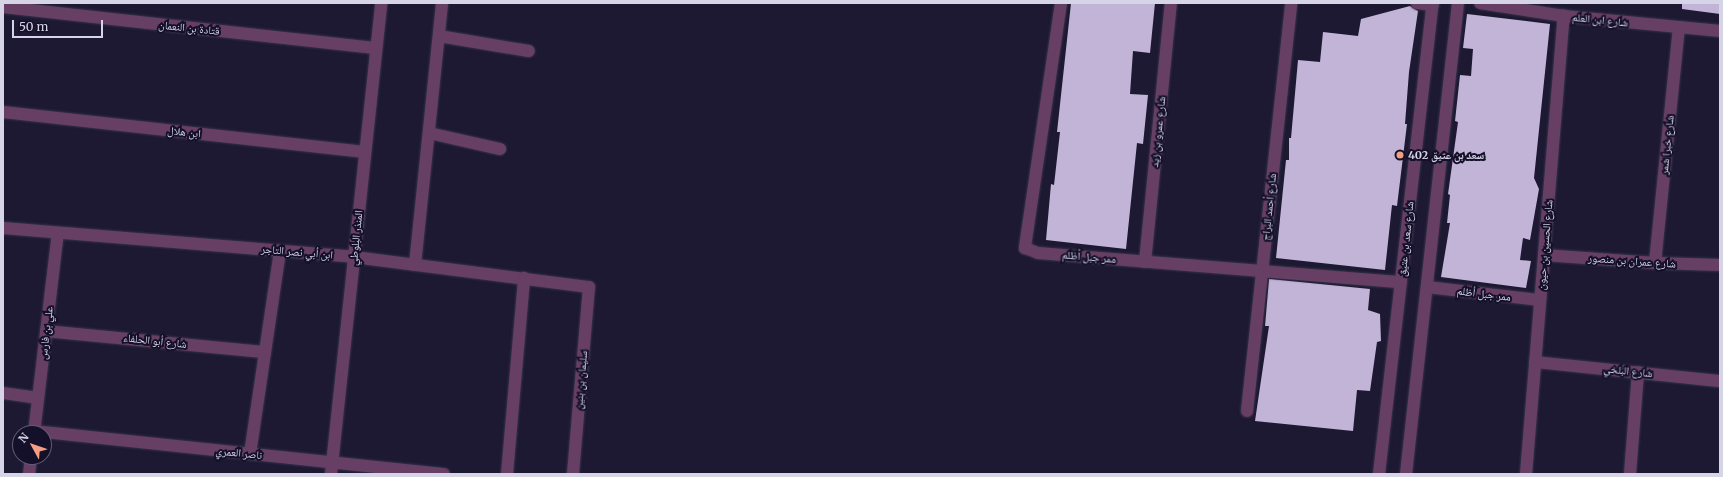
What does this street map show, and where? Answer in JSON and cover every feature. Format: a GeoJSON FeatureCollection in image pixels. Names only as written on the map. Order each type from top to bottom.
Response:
{"type":"FeatureCollection","features":[{"type":"Feature","properties":{"kind":"street","name":"المنذر البلوطي"},"geometry":{"type":"LineString","coordinates":[[332,468],[375,48],[381,3]]}},
{"type":"Feature","properties":{"kind":"street"},"geometry":{"type":"LineString","coordinates":[[415,265],[442,3]]}},
{"type":"Feature","properties":{"kind":"street","name":"ممر جبل أظلم"},"geometry":{"type":"LineString","coordinates":[[1061,3],[1025,248],[1038,253],[1401,282]]}},
{"type":"Feature","properties":{"kind":"street","name":"شارع عمرو بن زيد"},"geometry":{"type":"LineString","coordinates":[[1145,262],[1171,3]]}},
{"type":"Feature","properties":{"kind":"street","name":"شارع أحمد البراج"},"geometry":{"type":"LineString","coordinates":[[1248,411],[1291,3]]}},
{"type":"Feature","properties":{"kind":"street"},"geometry":{"type":"LineString","coordinates":[[1417,3],[1433,4]]}},
{"type":"Feature","properties":{"kind":"street"},"geometry":{"type":"LineString","coordinates":[[1406,474],[1458,3]]}},
{"type":"Feature","properties":{"kind":"street","name":"شارع ابن العلم"},"geometry":{"type":"LineString","coordinates":[[1480,3],[1564,16],[1720,31]]}},
{"type":"Feature","properties":{"kind":"street","name":"شارع سعد بن عتيق"},"geometry":{"type":"LineString","coordinates":[[1380,474],[1433,4]]}},
{"type":"Feature","properties":{"kind":"street","name":"قتادة بن النعمان"},"geometry":{"type":"LineString","coordinates":[[3,7],[375,48]]}},
{"type":"Feature","properties":{"kind":"street","name":"شارع الحسين بن حيون"},"geometry":{"type":"LineString","coordinates":[[1526,474],[1564,16]]}},
{"type":"Feature","properties":{"kind":"street","name":"شارع خبرا شمر"},"geometry":{"type":"LineString","coordinates":[[1655,263],[1679,27]]}},
{"type":"Feature","properties":{"kind":"street"},"geometry":{"type":"LineString","coordinates":[[438,36],[529,51]]}},
{"type":"Feature","properties":{"kind":"street","name":"ابن هلال"},"geometry":{"type":"LineString","coordinates":[[3,112],[365,152]]}},
{"type":"Feature","properties":{"kind":"street"},"geometry":{"type":"LineString","coordinates":[[429,133],[500,149]]}},
{"type":"Feature","properties":{"kind":"street","name":"ابن أبي نصر التاجر"},"geometry":{"type":"LineString","coordinates":[[3,228],[354,257],[589,287]]}},
{"type":"Feature","properties":{"kind":"street","name":"علي بن فارس"},"geometry":{"type":"LineString","coordinates":[[35,425],[58,232]]}},
{"type":"Feature","properties":{"kind":"street"},"geometry":{"type":"LineString","coordinates":[[250,454],[280,251]]}},
{"type":"Feature","properties":{"kind":"street","name":"شارع عمران بن منصور"},"geometry":{"type":"LineString","coordinates":[[1544,255],[1655,263],[1720,265]]}},
{"type":"Feature","properties":{"kind":"street"},"geometry":{"type":"LineString","coordinates":[[507,474],[524,278]]}},
{"type":"Feature","properties":{"kind":"street","name":"سليمان بن بنين"},"geometry":{"type":"LineString","coordinates":[[573,474],[589,287]]}},
{"type":"Feature","properties":{"kind":"street","name":"ممر جبل أظلم"},"geometry":{"type":"LineString","coordinates":[[1427,287],[1540,300]]}},
{"type":"Feature","properties":{"kind":"street","name":"شارع أبو الحلفاء"},"geometry":{"type":"LineString","coordinates":[[46,331],[265,352]]}},
{"type":"Feature","properties":{"kind":"street","name":"شارع البلخي"},"geometry":{"type":"LineString","coordinates":[[1535,362],[1720,381]]}},
{"type":"Feature","properties":{"kind":"street"},"geometry":{"type":"LineString","coordinates":[[1630,474],[1638,372]]}},
{"type":"Feature","properties":{"kind":"street"},"geometry":{"type":"LineString","coordinates":[[3,392],[38,398]]}},
{"type":"Feature","properties":{"kind":"street","name":"ناصر العمري"},"geometry":{"type":"LineString","coordinates":[[52,434],[250,454],[332,468],[444,474]]}},
{"type":"Feature","properties":{"kind":"building"},"geometry":{"type":"Polygon","coordinates":[[[1071,3],[1155,3],[1150,53],[1133,51],[1130,94],[1148,95],[1143,144],[1137,143],[1126,249],[1046,240],[1051,184],[1054,185],[1060,132],[1057,132],[1071,3]]]}},
{"type":"Feature","properties":{"kind":"building"},"geometry":{"type":"Polygon","coordinates":[[[1682,3],[1720,3],[1720,14],[1682,9],[1682,3]]]}},
{"type":"Feature","properties":{"kind":"building"},"geometry":{"type":"Polygon","coordinates":[[[1410,6],[1418,11],[1409,72],[1405,124],[1407,124],[1397,206],[1392,205],[1385,270],[1276,258],[1286,160],[1289,160],[1289,138],[1291,138],[1298,60],[1320,62],[1323,32],[1358,36],[1361,19],[1410,6]]]}},
{"type":"Feature","properties":{"kind":"building"},"geometry":{"type":"Polygon","coordinates":[[[1467,14],[1550,24],[1534,178],[1539,189],[1530,240],[1523,238],[1520,260],[1531,261],[1526,288],[1441,277],[1450,223],[1447,223],[1450,195],[1448,194],[1458,122],[1455,121],[1460,75],[1471,76],[1473,49],[1463,48],[1467,14]]]}},
{"type":"Feature","properties":{"kind":"building"},"geometry":{"type":"Polygon","coordinates":[[[1269,279],[1370,289],[1368,310],[1380,314],[1381,341],[1377,342],[1370,391],[1357,390],[1353,431],[1255,421],[1269,326],[1265,326],[1269,279]]]}},
{"type":"Feature","properties":{"kind":"place","name":"سعد بن عتيق 402"},"geometry":{"type":"Point","coordinates":[1400,155]}}]}
